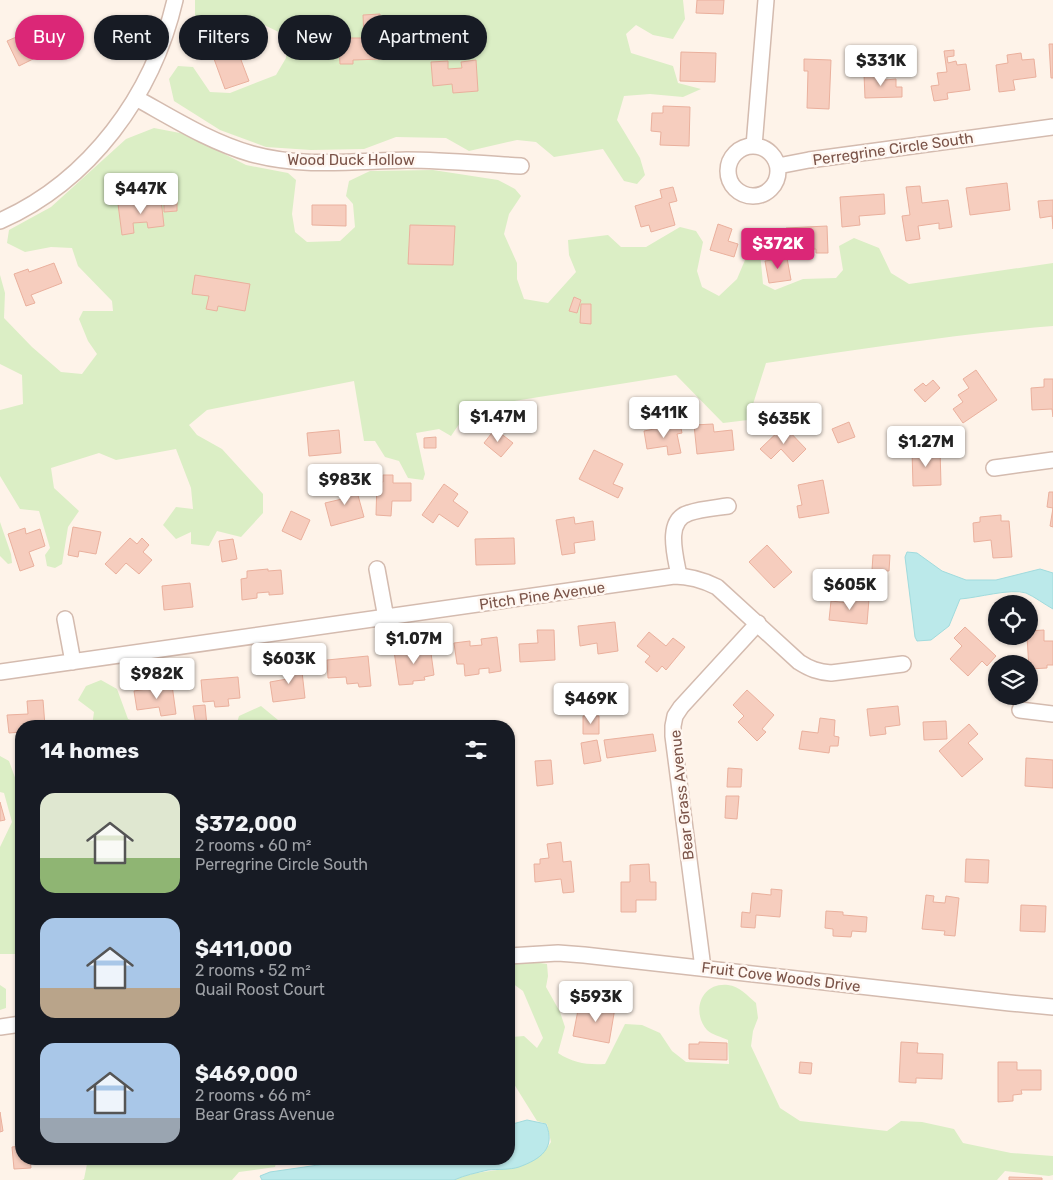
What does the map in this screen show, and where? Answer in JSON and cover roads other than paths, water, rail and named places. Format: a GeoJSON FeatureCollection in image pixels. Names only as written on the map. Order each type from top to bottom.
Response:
{"type":"FeatureCollection","features":[{"type":"Feature","properties":{"kind":"street"},"geometry":{"type":"LineString","coordinates":[[0,222],[37,201],[76,171],[99,148],[119,123],[136,98],[153,66],[163,42],[175,0]]}},
{"type":"Feature","properties":{"kind":"street"},"geometry":{"type":"LineString","coordinates":[[754,146],[766,0]]}},
{"type":"Feature","properties":{"kind":"street","name":"Wood Duck Hollow"},"geometry":{"type":"LineString","coordinates":[[136,98],[202,135],[232,148],[275,159],[308,163],[436,161],[520,166]]}},
{"type":"Feature","properties":{"kind":"street","name":"Perregrine Circle South"},"geometry":{"type":"LineString","coordinates":[[778,166],[809,160],[1053,127]]}},
{"type":"Feature","properties":{"kind":"street"},"geometry":{"type":"LineString","coordinates":[[754,146],[763,148],[770,152],[778,166],[778,174],[771,188],[765,192],[750,195],[740,192],[730,182],[728,169],[730,160],[739,149],[754,146]]}},
{"type":"Feature","properties":{"kind":"street"},"geometry":{"type":"LineString","coordinates":[[994,468],[1053,460]]}},
{"type":"Feature","properties":{"kind":"street"},"geometry":{"type":"LineString","coordinates":[[679,576],[674,531],[679,519],[690,512],[728,506]]}},
{"type":"Feature","properties":{"kind":"street"},"geometry":{"type":"LineString","coordinates":[[377,569],[386,618]]}},
{"type":"Feature","properties":{"kind":"street","name":"Pitch Pine Avenue"},"geometry":{"type":"LineString","coordinates":[[0,672],[679,576],[703,580],[717,587],[799,662],[809,668],[831,673],[903,664]]}},
{"type":"Feature","properties":{"kind":"street"},"geometry":{"type":"LineString","coordinates":[[65,619],[73,662]]}},
{"type":"Feature","properties":{"kind":"street","name":"Bear Grass Avenue"},"geometry":{"type":"LineString","coordinates":[[703,968],[676,763],[673,726],[680,707],[758,623]]}},
{"type":"Feature","properties":{"kind":"street"},"geometry":{"type":"LineString","coordinates":[[1020,710],[1053,714]]}},
{"type":"Feature","properties":{"kind":"street","name":"Fruit Cove Woods Drive"},"geometry":{"type":"LineString","coordinates":[[515,956],[558,953],[1053,1007]]}},
{"type":"Feature","properties":{"kind":"street"},"geometry":{"type":"LineString","coordinates":[[0,1027],[15,1025]]}},
{"type":"Feature","properties":{"kind":"water"},"geometry":{"type":"Polygon","coordinates":[[[907,552],[917,553],[942,571],[966,580],[996,580],[1040,569],[1053,573],[1053,609],[1038,600],[1038,595],[1020,592],[1003,592],[960,599],[949,626],[931,640],[917,641],[905,557],[907,552]]]}},
{"type":"Feature","properties":{"kind":"water"},"geometry":{"type":"Polygon","coordinates":[[[527,1120],[546,1124],[549,1140],[548,1146],[540,1156],[527,1164],[515,1168],[488,1170],[454,1180],[262,1180],[260,1176],[270,1172],[318,1165],[515,1165],[515,1123],[527,1120]]]}}]}
